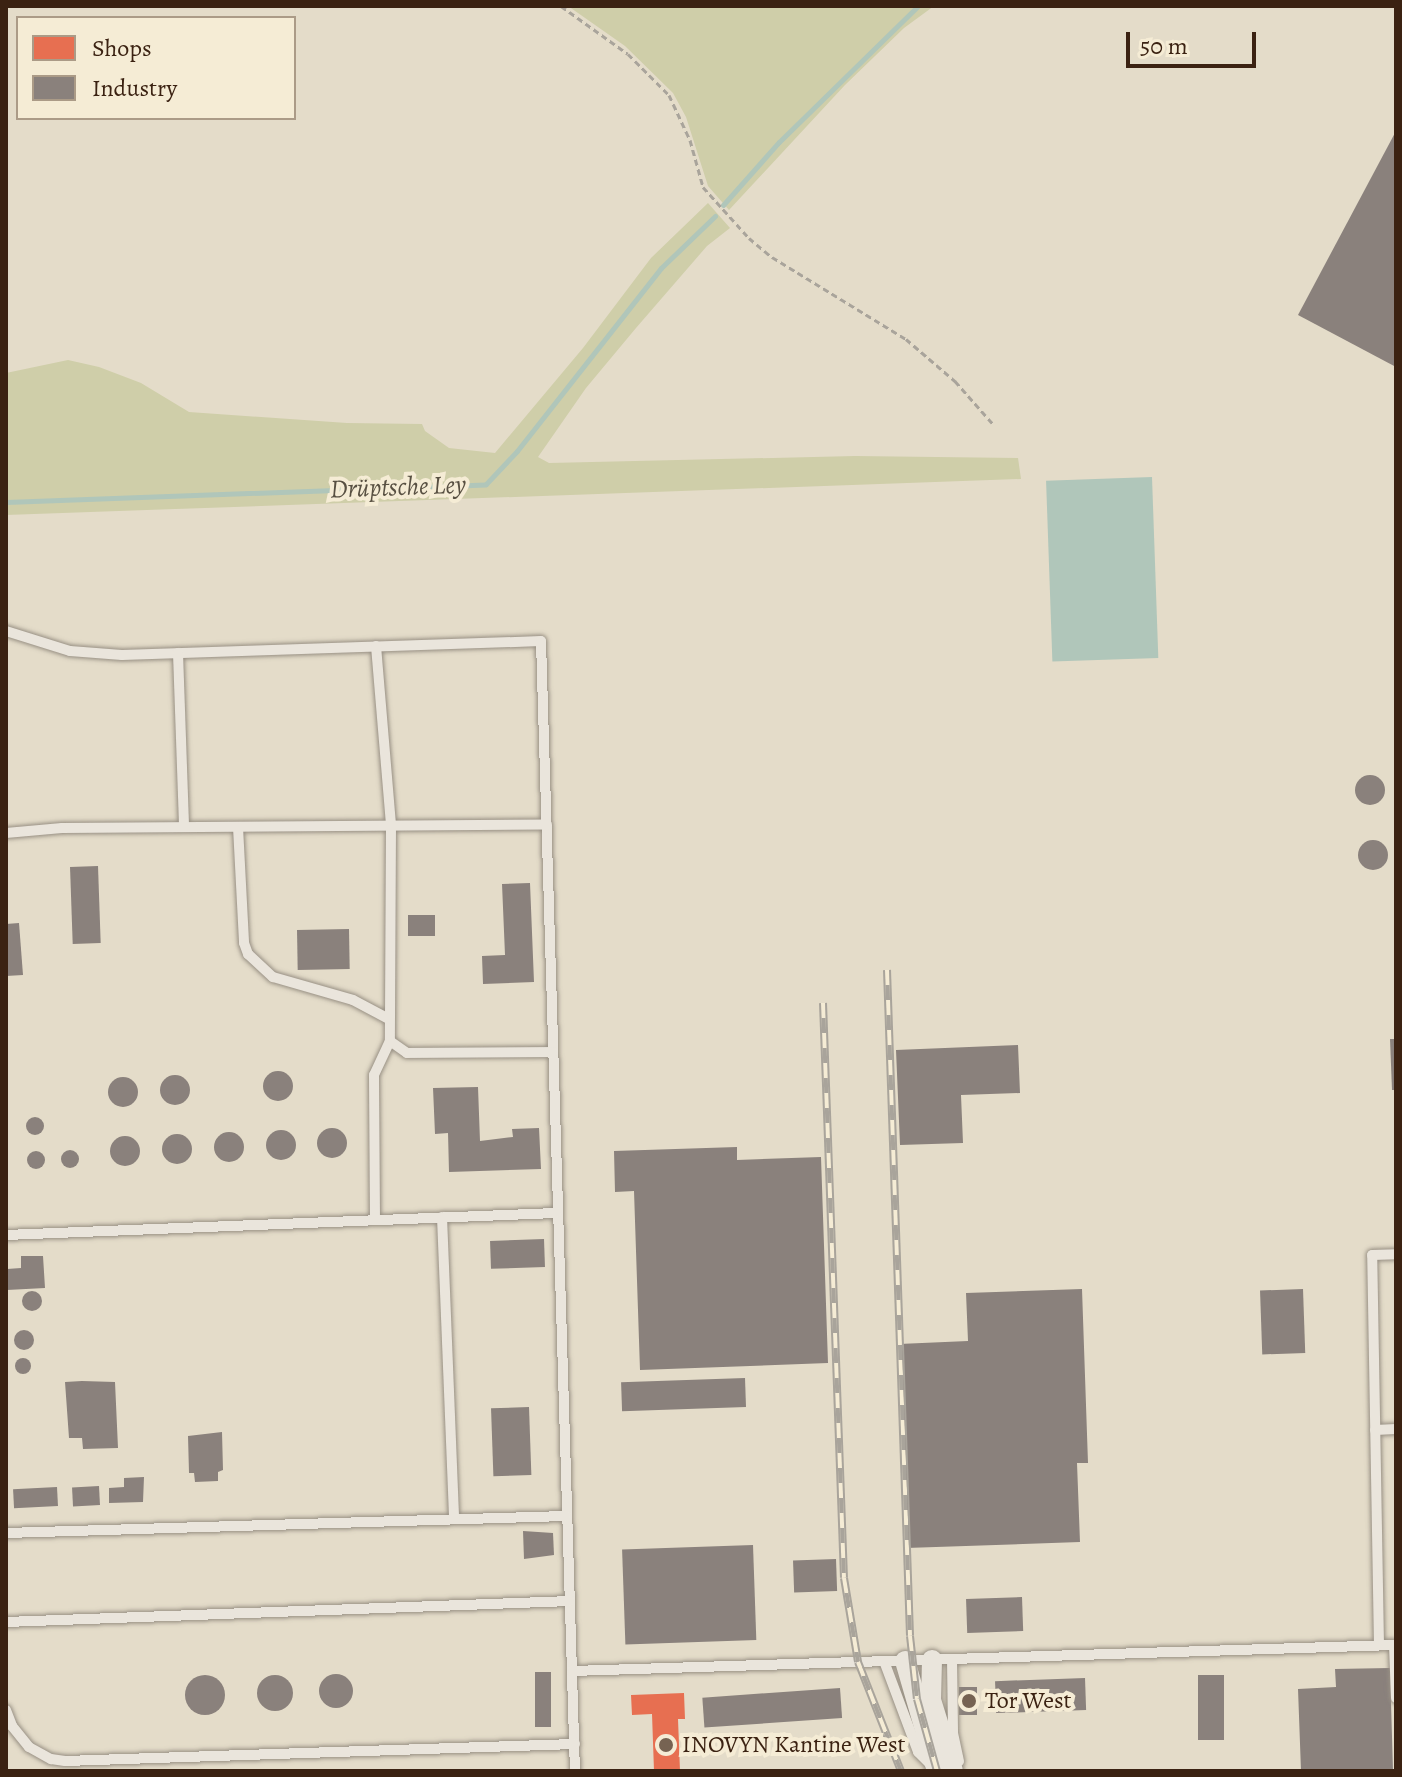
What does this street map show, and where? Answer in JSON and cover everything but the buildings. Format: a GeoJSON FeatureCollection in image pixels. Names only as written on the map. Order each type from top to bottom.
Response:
{"type":"FeatureCollection","features":[{"type":"Feature","properties":{"kind":"street"},"geometry":{"type":"LineString","coordinates":[[942,1659],[931,1700],[953,1771]]}},
{"type":"Feature","properties":{"kind":"street"},"geometry":{"type":"LineString","coordinates":[[895,1661],[937,1771]]}},
{"type":"Feature","properties":{"kind":"lane"},"geometry":{"type":"LineString","coordinates":[[6,631],[85,653],[178,653],[541,641],[575,1771]]}},
{"type":"Feature","properties":{"kind":"lane"},"geometry":{"type":"LineString","coordinates":[[375,1220],[374,1075],[390,1041],[391,826],[376,646]]}},
{"type":"Feature","properties":{"kind":"lane"},"geometry":{"type":"LineString","coordinates":[[178,653],[184,827]]}},
{"type":"Feature","properties":{"kind":"lane"},"geometry":{"type":"LineString","coordinates":[[6,833],[62,828],[547,825]]}},
{"type":"Feature","properties":{"kind":"lane"},"geometry":{"type":"LineString","coordinates":[[238,827],[244,943],[248,954],[260,969],[273,977],[353,1000],[388,1019]]}},
{"type":"Feature","properties":{"kind":"lane"},"geometry":{"type":"LineString","coordinates":[[390,1041],[407,1053],[552,1052]]}},
{"type":"Feature","properties":{"kind":"lane"},"geometry":{"type":"LineString","coordinates":[[6,1235],[557,1213]]}},
{"type":"Feature","properties":{"kind":"lane"},"geometry":{"type":"LineString","coordinates":[[442,1217],[454,1519]]}},
{"type":"Feature","properties":{"kind":"lane"},"geometry":{"type":"LineString","coordinates":[[1379,1645],[1372,1255],[1396,1254]]}},
{"type":"Feature","properties":{"kind":"lane"},"geometry":{"type":"LineString","coordinates":[[1375,1430],[1396,1429]]}},
{"type":"Feature","properties":{"kind":"lane"},"geometry":{"type":"LineString","coordinates":[[6,1533],[566,1516]]}},
{"type":"Feature","properties":{"kind":"lane"},"geometry":{"type":"LineString","coordinates":[[6,1622],[570,1601]]}},
{"type":"Feature","properties":{"kind":"lane"},"geometry":{"type":"LineString","coordinates":[[572,1671],[1395,1645],[1396,1698]]}},
{"type":"Feature","properties":{"kind":"lane"},"geometry":{"type":"LineString","coordinates":[[942,1659],[961,1771]]}},
{"type":"Feature","properties":{"kind":"lane"},"geometry":{"type":"LineString","coordinates":[[6,1710],[12,1726],[29,1747],[51,1759],[65,1761],[575,1744]]}},
{"type":"Feature","properties":{"kind":"path"},"geometry":{"type":"LineString","coordinates":[[561,6],[628,54],[669,95],[690,140],[703,187],[749,238],[772,257],[906,339],[955,381],[993,424]]}},
{"type":"Feature","properties":{"kind":"green space"},"geometry":{"type":"Polygon","coordinates":[[[568,6],[934,6],[904,28],[845,85],[729,210],[708,186],[686,117],[673,93],[625,46],[568,6]]]}},
{"type":"Feature","properties":{"kind":"green space"},"geometry":{"type":"Polygon","coordinates":[[[708,203],[730,228],[707,246],[636,328],[586,388],[538,457],[549,463],[855,456],[1018,458],[1021,479],[6,515],[6,373],[68,360],[99,367],[141,383],[189,412],[347,423],[422,424],[425,431],[449,448],[495,453],[583,348],[651,258],[708,203]]]}},
{"type":"Feature","properties":{"kind":"shaded area"},"geometry":{"type":"Polygon","coordinates":[[[1152,477],[1158,658],[1052,662],[1046,481],[1152,477]]]}},
{"type":"Feature","properties":{"kind":"waterway","name":"Drüptsche Ley"},"geometry":{"type":"LineString","coordinates":[[723,205],[779,142],[918,6]]}},
{"type":"Feature","properties":{"kind":"waterway","name":"Drüptsche Ley"},"geometry":{"type":"LineString","coordinates":[[6,502],[486,484],[517,451],[661,268],[715,216]]}},
{"type":"Feature","properties":{"kind":"railway"},"geometry":{"type":"LineString","coordinates":[[887,970],[910,1636],[917,1699],[937,1771]]}},
{"type":"Feature","properties":{"kind":"railway"},"geometry":{"type":"LineString","coordinates":[[823,1003],[844,1578],[858,1662],[901,1771]]}},
{"type":"Feature","properties":{"kind":"place","name":"Tor West"},"geometry":{"type":"Point","coordinates":[969,1701]}},
{"type":"Feature","properties":{"kind":"place","name":"INOVYN Kantine West"},"geometry":{"type":"Point","coordinates":[666,1745]}}]}
